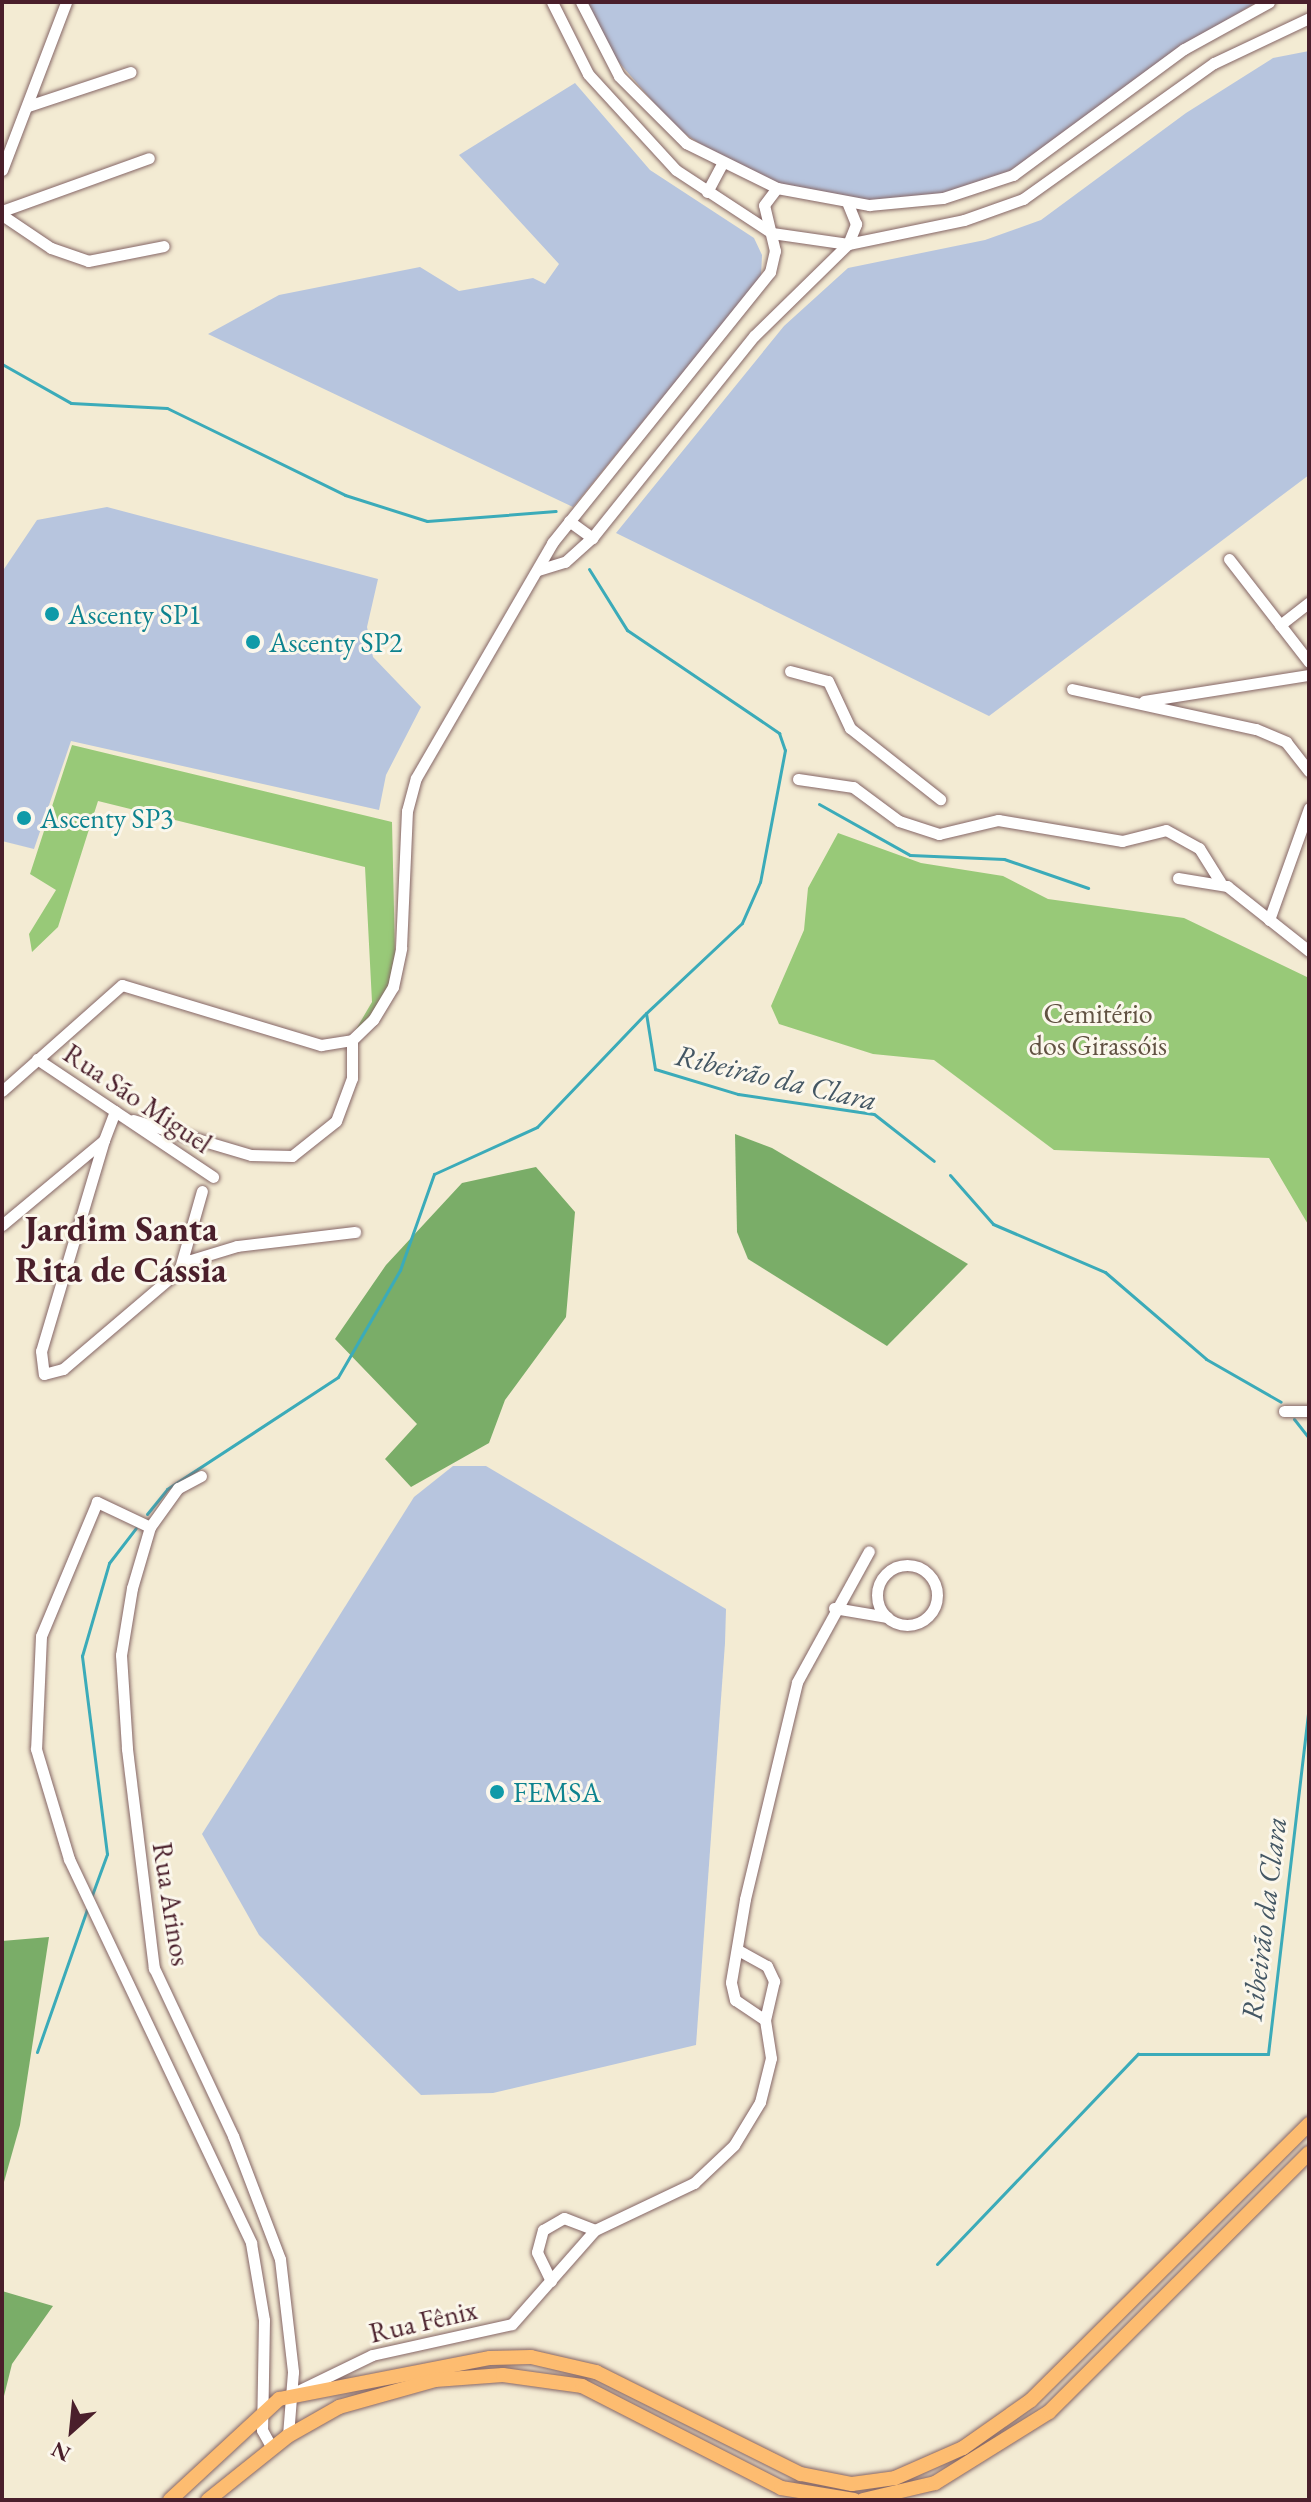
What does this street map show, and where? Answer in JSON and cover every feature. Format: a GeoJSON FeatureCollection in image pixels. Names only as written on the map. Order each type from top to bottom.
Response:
{"type":"FeatureCollection","features":[{"type":"Feature","properties":{"kind":"main road"},"geometry":{"type":"LineString","coordinates":[[170,2500],[261,2412],[292,2393],[426,2366],[531,2357],[609,2378],[801,2474],[852,2484],[895,2478],[963,2448],[1031,2400],[1308,2125]]}},
{"type":"Feature","properties":{"kind":"main road"},"geometry":{"type":"LineString","coordinates":[[863,2500],[935,2483],[1049,2412],[1309,2153]]}},
{"type":"Feature","properties":{"kind":"main road"},"geometry":{"type":"LineString","coordinates":[[208,2500],[288,2436],[387,2390],[449,2379],[541,2377],[646,2413],[781,2488],[854,2500]]}},
{"type":"Feature","properties":{"kind":"street"},"geometry":{"type":"LineString","coordinates":[[2,170],[66,2]]}},
{"type":"Feature","properties":{"kind":"street"},"geometry":{"type":"LineString","coordinates":[[552,2],[614,108],[707,192],[772,233],[848,244],[950,224],[1023,199],[1206,68],[1309,18]]}},
{"type":"Feature","properties":{"kind":"street"},"geometry":{"type":"LineString","coordinates":[[581,2],[598,44],[627,85],[669,129],[722,164],[777,188],[848,204],[943,198],[1013,175],[1203,36],[1269,2]]}},
{"type":"Feature","properties":{"kind":"street"},"geometry":{"type":"LineString","coordinates":[[28,106],[131,72]]}},
{"type":"Feature","properties":{"kind":"street"},"geometry":{"type":"LineString","coordinates":[[2,213],[149,158]]}},
{"type":"Feature","properties":{"kind":"street"},"geometry":{"type":"LineString","coordinates":[[707,192],[722,164]]}},
{"type":"Feature","properties":{"kind":"street"},"geometry":{"type":"LineString","coordinates":[[133,1120],[251,1155],[292,1156],[336,1121],[352,1078],[352,1040],[393,987],[409,793],[569,521],[763,282],[774,262],[772,233],[764,205],[777,188]]}},
{"type":"Feature","properties":{"kind":"street"},"geometry":{"type":"LineString","coordinates":[[538,570],[565,562],[592,538],[754,336],[848,244],[856,224],[848,204]]}},
{"type":"Feature","properties":{"kind":"street"},"geometry":{"type":"LineString","coordinates":[[2,213],[34,238],[88,261],[164,246]]}},
{"type":"Feature","properties":{"kind":"street"},"geometry":{"type":"LineString","coordinates":[[569,521],[592,538]]}},
{"type":"Feature","properties":{"kind":"street"},"geometry":{"type":"LineString","coordinates":[[1229,559],[1309,662]]}},
{"type":"Feature","properties":{"kind":"street"},"geometry":{"type":"LineString","coordinates":[[1280,625],[1309,602]]}},
{"type":"Feature","properties":{"kind":"street"},"geometry":{"type":"LineString","coordinates":[[790,671],[828,681],[850,728],[940,799]]}},
{"type":"Feature","properties":{"kind":"street"},"geometry":{"type":"LineString","coordinates":[[1134,703],[1309,675]]}},
{"type":"Feature","properties":{"kind":"street"},"geometry":{"type":"LineString","coordinates":[[1072,689],[1271,734],[1309,771]]}},
{"type":"Feature","properties":{"kind":"street"},"geometry":{"type":"LineString","coordinates":[[798,779],[853,787],[899,821],[939,834],[998,820],[1122,841],[1166,830],[1199,848],[1220,882],[1309,951]]}},
{"type":"Feature","properties":{"kind":"street"},"geometry":{"type":"LineString","coordinates":[[1269,920],[1309,808]]}},
{"type":"Feature","properties":{"kind":"street"},"geometry":{"type":"LineString","coordinates":[[1178,878],[1220,882]]}},
{"type":"Feature","properties":{"kind":"street"},"geometry":{"type":"LineString","coordinates":[[2,1091],[104,995],[131,984],[321,1045],[352,1040]]}},
{"type":"Feature","properties":{"kind":"street","name":"Rua São Miguel"},"geometry":{"type":"LineString","coordinates":[[37,1059],[133,1120],[213,1177]]}},
{"type":"Feature","properties":{"kind":"street"},"geometry":{"type":"LineString","coordinates":[[115,1111],[41,1351],[40,1370],[55,1374],[180,1268],[237,1246],[355,1232]]}},
{"type":"Feature","properties":{"kind":"street"},"geometry":{"type":"LineString","coordinates":[[2,1225],[104,1140]]}},
{"type":"Feature","properties":{"kind":"street"},"geometry":{"type":"LineString","coordinates":[[180,1268],[202,1191]]}},
{"type":"Feature","properties":{"kind":"street"},"geometry":{"type":"LineString","coordinates":[[1284,1411],[1309,1411]]}},
{"type":"Feature","properties":{"kind":"street","name":"Rua Arinos"},"geometry":{"type":"LineString","coordinates":[[201,1476],[178,1488],[150,1527],[121,1655],[148,1938],[170,2008],[269,2221],[287,2299],[292,2393],[288,2436]]}},
{"type":"Feature","properties":{"kind":"street","name":"Rua Arinos"},"geometry":{"type":"LineString","coordinates":[[150,1527],[97,1502],[41,1636],[33,1714],[39,1770],[69,1859],[251,2243],[264,2320],[261,2412],[272,2448]]}},
{"type":"Feature","properties":{"kind":"street"},"geometry":{"type":"LineString","coordinates":[[765,2020],[735,2000],[738,1950],[789,1704],[834,1608],[869,1551]]}},
{"type":"Feature","properties":{"kind":"street"},"geometry":{"type":"LineString","coordinates":[[834,1608],[887,1617],[906,1625],[931,1614],[936,1587],[926,1572],[898,1566],[882,1579],[878,1599],[887,1617]]}},
{"type":"Feature","properties":{"kind":"street","name":"Rua Fênix"},"geometry":{"type":"LineString","coordinates":[[292,2393],[372,2355],[512,2324],[595,2230],[694,2183],[734,2145],[767,2079],[765,2020],[774,1981],[767,1966],[738,1950]]}},
{"type":"Feature","properties":{"kind":"street"},"geometry":{"type":"LineString","coordinates":[[551,2281],[537,2252],[543,2230],[564,2218],[595,2230]]}},
{"type":"Feature","properties":{"kind":"shaded area"},"geometry":{"type":"Polygon","coordinates":[[[587,2],[1257,2],[1171,53],[1066,136],[1004,174],[938,196],[867,201],[797,190],[730,164],[675,127],[610,52],[587,2]]]}},
{"type":"Feature","properties":{"kind":"shaded area"},"geometry":{"type":"Polygon","coordinates":[[[1309,51],[1309,475],[989,716],[616,533],[784,326],[848,268],[985,240],[1041,220],[1186,113],[1273,58],[1309,51]]]}},
{"type":"Feature","properties":{"kind":"shaded area"},"geometry":{"type":"Polygon","coordinates":[[[575,83],[650,170],[754,238],[762,255],[761,277],[573,507],[208,334],[279,295],[420,267],[459,291],[533,278],[545,284],[559,264],[459,155],[575,83]]]}},
{"type":"Feature","properties":{"kind":"shaded area"},"geometry":{"type":"Polygon","coordinates":[[[107,507],[378,579],[367,627],[373,657],[421,707],[386,775],[379,810],[71,741],[34,849],[2,841],[2,572],[37,520],[107,507]]]}},
{"type":"Feature","properties":{"kind":"shaded area","name":"FEMSA"},"geometry":{"type":"Polygon","coordinates":[[[453,1466],[486,1466],[726,1609],[725,1643],[696,2045],[493,2093],[421,2095],[259,1935],[202,1834],[414,1497],[453,1466]]]}},
{"type":"Feature","properties":{"kind":"green space"},"geometry":{"type":"Polygon","coordinates":[[[72,745],[392,822],[395,954],[386,996],[361,1029],[355,1031],[372,1002],[365,867],[98,801],[58,927],[32,952],[29,934],[56,890],[30,874],[72,745]]]}},
{"type":"Feature","properties":{"kind":"green space","name":"Cemitério dos Girassóis"},"geometry":{"type":"Polygon","coordinates":[[[838,833],[921,863],[1003,876],[1048,899],[1184,918],[1309,978],[1309,1226],[1269,1158],[1054,1150],[934,1060],[873,1054],[779,1024],[771,1006],[804,930],[808,888],[838,833]]]}},
{"type":"Feature","properties":{"kind":"green space"},"geometry":{"type":"Polygon","coordinates":[[[735,1134],[772,1148],[968,1264],[887,1346],[748,1259],[737,1232],[735,1134]]]}},
{"type":"Feature","properties":{"kind":"green space"},"geometry":{"type":"Polygon","coordinates":[[[536,1167],[575,1212],[566,1317],[505,1400],[489,1443],[411,1487],[385,1459],[417,1424],[335,1339],[386,1265],[462,1183],[536,1167]]]}},
{"type":"Feature","properties":{"kind":"green space"},"geometry":{"type":"Polygon","coordinates":[[[49,1937],[20,2125],[4,2182],[2,1941],[49,1937]]]}},
{"type":"Feature","properties":{"kind":"green space"},"geometry":{"type":"Polygon","coordinates":[[[2,2291],[53,2306],[12,2364],[2,2404],[2,2291]]]}},
{"type":"Feature","properties":{"kind":"waterway"},"geometry":{"type":"LineString","coordinates":[[2,364],[71,403],[167,408],[345,495],[427,521],[556,511]]}},
{"type":"Feature","properties":{"kind":"waterway","name":"Ribeirão da Clara"},"geometry":{"type":"LineString","coordinates":[[589,569],[627,630],[779,733],[785,750],[760,882],[742,923],[646,1013],[655,1069],[738,1094],[874,1114],[934,1161]]}},
{"type":"Feature","properties":{"kind":"waterway"},"geometry":{"type":"LineString","coordinates":[[819,804],[910,855],[1004,859],[1088,888]]}},
{"type":"Feature","properties":{"kind":"waterway"},"geometry":{"type":"LineString","coordinates":[[147,1514],[167,1489],[338,1377],[400,1270],[434,1174],[537,1127],[645,1014]]}},
{"type":"Feature","properties":{"kind":"waterway","name":"Ribeirão da Clara"},"geometry":{"type":"LineString","coordinates":[[950,1175],[993,1224],[1105,1272],[1206,1359],[1281,1402]]}},
{"type":"Feature","properties":{"kind":"waterway","name":"Ribeirão da Clara"},"geometry":{"type":"LineString","coordinates":[[1294,1419],[1309,1438]]}},
{"type":"Feature","properties":{"kind":"waterway"},"geometry":{"type":"LineString","coordinates":[[92,1895],[107,1854],[82,1656],[109,1563],[136,1528]]}},
{"type":"Feature","properties":{"kind":"waterway","name":"Ribeirão da Clara"},"geometry":{"type":"LineString","coordinates":[[937,2264],[1138,2054],[1268,2054],[1309,1704]]}},
{"type":"Feature","properties":{"kind":"waterway"},"geometry":{"type":"LineString","coordinates":[[37,2052],[87,1909]]}},
{"type":"Feature","properties":{"kind":"place","name":"Ascenty SP1"},"geometry":{"type":"Point","coordinates":[52,614]}},
{"type":"Feature","properties":{"kind":"place","name":"Ascenty SP2"},"geometry":{"type":"Point","coordinates":[253,642]}},
{"type":"Feature","properties":{"kind":"place","name":"Ascenty SP3"},"geometry":{"type":"Point","coordinates":[24,818]}},
{"type":"Feature","properties":{"kind":"place","name":"FEMSA"},"geometry":{"type":"Point","coordinates":[497,1792]}},
{"type":"Feature","properties":{"kind":"district","name":"Jardim Santa Rita de Cássia"},"geometry":{"type":"Point","coordinates":[121,1248]}}]}
